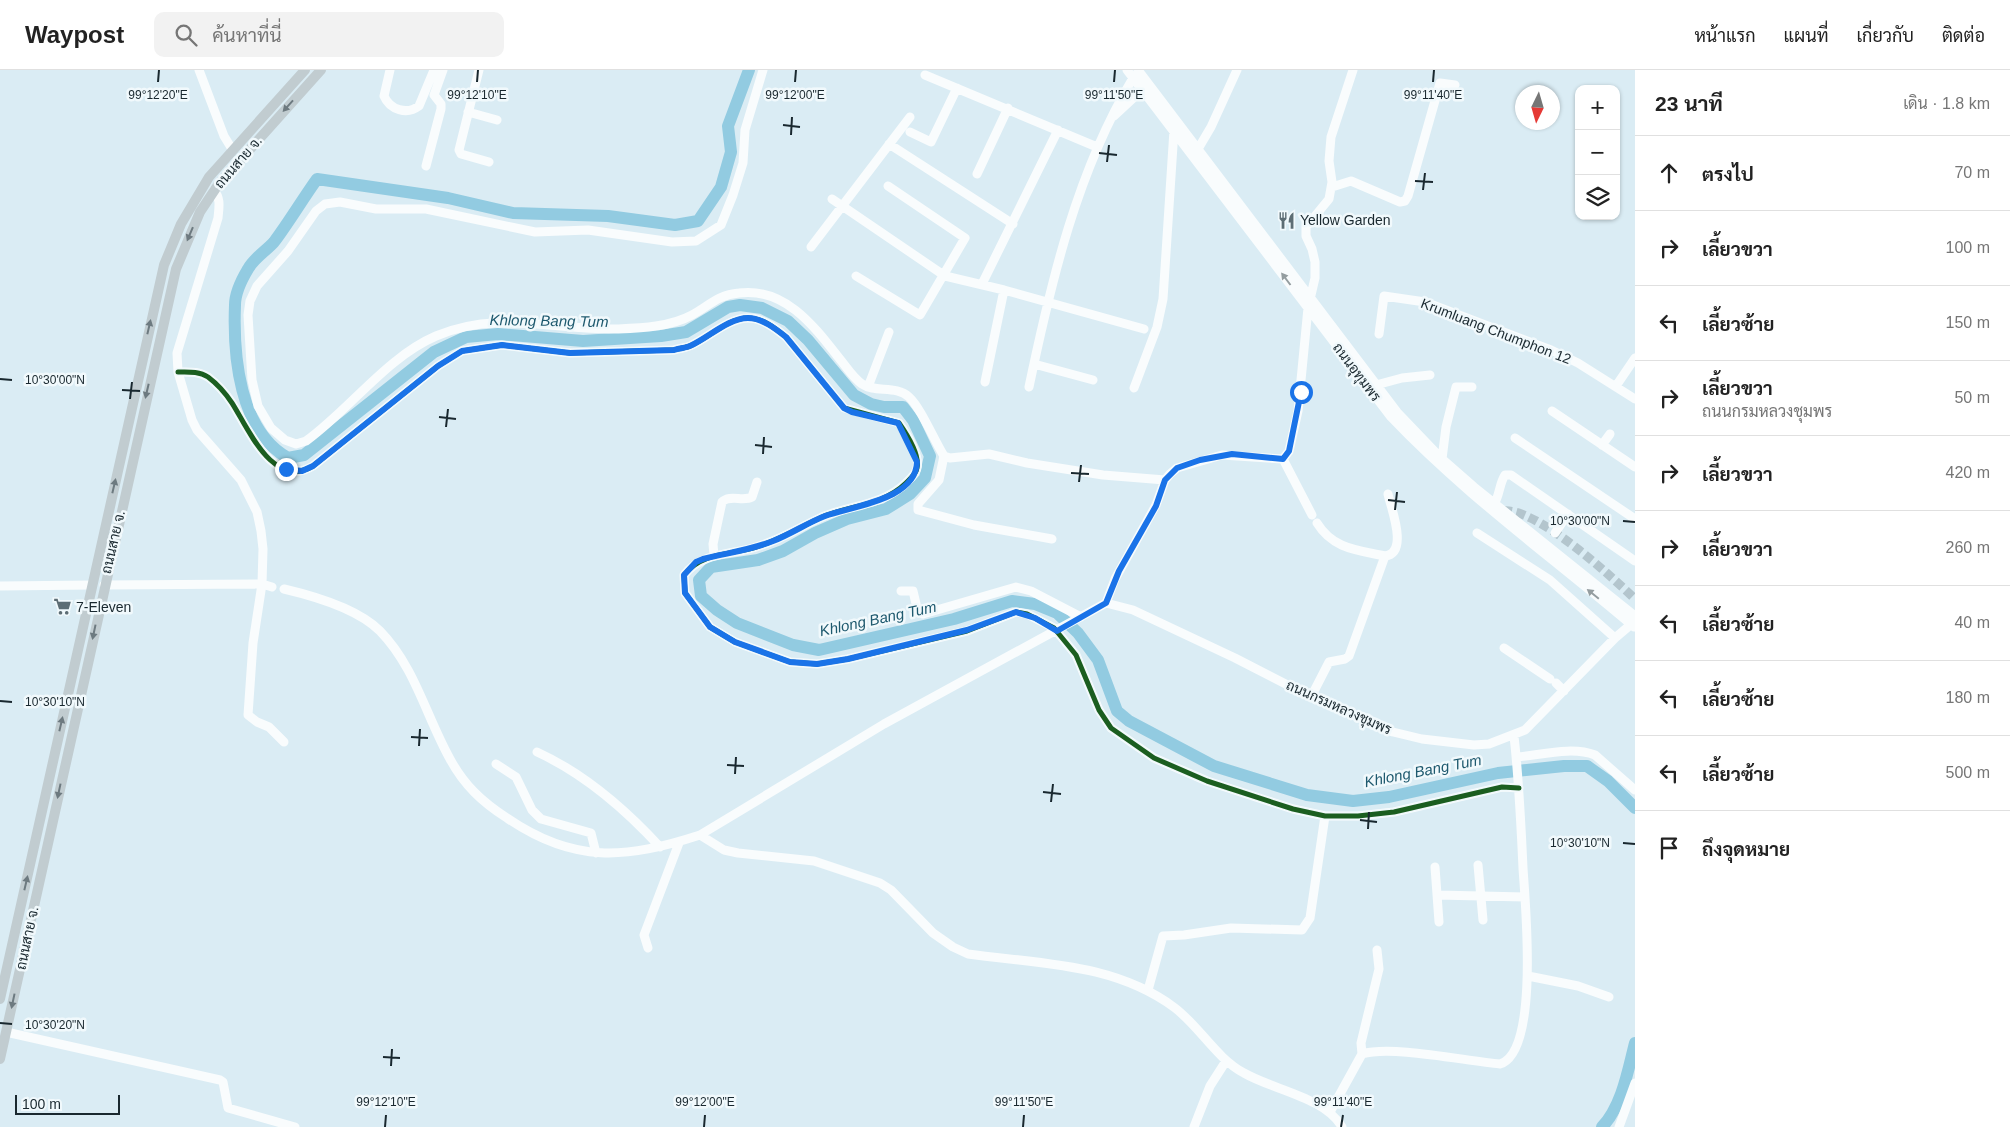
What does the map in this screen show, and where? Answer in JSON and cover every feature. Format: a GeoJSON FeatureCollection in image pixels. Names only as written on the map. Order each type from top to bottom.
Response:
{"type":"FeatureCollection","features":[{"type":"Feature","properties":{"kind":"main road","name":"ถนนสาย จ."},"geometry":{"type":"LineString","coordinates":[[0,998],[164,265],[190,206],[208,177],[305,70]]}},
{"type":"Feature","properties":{"kind":"main road","name":"ถนนสาย จ."},"geometry":{"type":"LineString","coordinates":[[0,1059],[170,286],[192,229],[214,190],[321,70]]}},
{"type":"Feature","properties":{"kind":"main road"},"geometry":{"type":"LineString","coordinates":[[92,585],[104,585]]}},
{"type":"Feature","properties":{"kind":"street"},"geometry":{"type":"LineString","coordinates":[[200,70],[224,136],[232,149]]}},
{"type":"Feature","properties":{"kind":"street"},"geometry":{"type":"LineString","coordinates":[[390,70],[384,96],[392,108],[399,110],[419,106],[434,70]]}},
{"type":"Feature","properties":{"kind":"street"},"geometry":{"type":"LineString","coordinates":[[426,166],[441,110],[441,104],[434,95],[443,70]]}},
{"type":"Feature","properties":{"kind":"street"},"geometry":{"type":"LineString","coordinates":[[479,70],[458,148],[460,152],[490,162]]}},
{"type":"Feature","properties":{"kind":"street"},"geometry":{"type":"LineString","coordinates":[[762,70],[745,130],[743,163],[734,195],[721,225],[696,241],[672,242],[588,230],[535,232],[426,209],[376,209],[340,202],[325,204],[316,212],[288,251],[257,286],[250,301],[248,326],[252,380],[256,399],[271,428],[285,440],[296,444],[306,441],[319,432],[408,351],[435,336],[460,327],[508,321],[578,328],[618,329],[655,325],[691,316],[717,298],[746,292],[768,294],[792,307],[815,328],[856,378],[868,387],[894,390],[910,398],[944,456],[950,458],[989,454],[1027,463],[1103,475],[1165,480]]}},
{"type":"Feature","properties":{"kind":"street","name":"ถนนอุทุมพร"},"geometry":{"type":"LineString","coordinates":[[1127,70],[1136,74],[1198,149],[1397,412],[1442,459],[1634,623]]}},
{"type":"Feature","properties":{"kind":"street"},"geometry":{"type":"LineString","coordinates":[[1198,149],[1211,127],[1237,70]]}},
{"type":"Feature","properties":{"kind":"street"},"geometry":{"type":"LineString","coordinates":[[1283,459],[1289,451],[1298,411],[1308,308],[1316,268],[1312,249],[1306,236],[1306,226],[1312,217],[1326,204],[1332,187],[1331,137],[1353,70]]}},
{"type":"Feature","properties":{"kind":"street"},"geometry":{"type":"LineString","coordinates":[[1029,387],[1047,302],[1097,147],[1114,117],[1117,105],[1136,74]]}},
{"type":"Feature","properties":{"kind":"street","name":"ถนนอุทุมพร"},"geometry":{"type":"LineString","coordinates":[[1136,74],[1142,90],[1391,416],[1432,459],[1634,623]]}},
{"type":"Feature","properties":{"kind":"street"},"geometry":{"type":"LineString","coordinates":[[925,75],[1008,108],[1097,147]]}},
{"type":"Feature","properties":{"kind":"street"},"geometry":{"type":"LineString","coordinates":[[1332,187],[1351,181],[1400,202],[1405,201],[1440,83],[1455,85]]}},
{"type":"Feature","properties":{"kind":"street"},"geometry":{"type":"LineString","coordinates":[[910,132],[931,142],[957,88]]}},
{"type":"Feature","properties":{"kind":"street"},"geometry":{"type":"LineString","coordinates":[[1114,117],[1142,90]]}},
{"type":"Feature","properties":{"kind":"street"},"geometry":{"type":"LineString","coordinates":[[977,174],[1008,108]]}},
{"type":"Feature","properties":{"kind":"street"},"geometry":{"type":"LineString","coordinates":[[468,112],[497,120]]}},
{"type":"Feature","properties":{"kind":"street"},"geometry":{"type":"LineString","coordinates":[[811,247],[910,117]]}},
{"type":"Feature","properties":{"kind":"street"},"geometry":{"type":"LineString","coordinates":[[982,284],[1058,130]]}},
{"type":"Feature","properties":{"kind":"street"},"geometry":{"type":"LineString","coordinates":[[1134,388],[1157,326],[1162,299],[1174,130]]}},
{"type":"Feature","properties":{"kind":"street"},"geometry":{"type":"LineString","coordinates":[[889,144],[1013,224]]}},
{"type":"Feature","properties":{"kind":"street"},"geometry":{"type":"LineString","coordinates":[[856,276],[920,315],[965,238],[888,186]]}},
{"type":"Feature","properties":{"kind":"street"},"geometry":{"type":"LineString","coordinates":[[214,190],[220,205],[218,218],[177,353],[178,372],[198,430],[241,480],[257,512],[263,549],[262,584],[253,643],[248,715],[257,722],[269,726],[284,742]]}},
{"type":"Feature","properties":{"kind":"street"},"geometry":{"type":"LineString","coordinates":[[832,199],[944,276],[982,284],[1144,329]]}},
{"type":"Feature","properties":{"kind":"street"},"geometry":{"type":"LineString","coordinates":[[986,382],[1004,290]]}},
{"type":"Feature","properties":{"kind":"street","name":"Krumluang Chumphon 12"},"geometry":{"type":"LineString","coordinates":[[1379,334],[1384,296],[1425,302],[1551,350],[1578,363],[1635,399]]}},
{"type":"Feature","properties":{"kind":"street"},"geometry":{"type":"LineString","coordinates":[[178,372],[193,372],[209,378],[227,396],[262,452],[286,469],[302,471],[313,466],[438,366],[462,351],[502,345],[570,353],[674,350],[690,346],[731,324],[748,318],[756,319],[774,328],[786,337],[844,408],[852,412],[898,423],[916,456],[917,469],[914,476],[884,499],[824,517],[764,544],[696,562],[684,575],[685,593],[710,627],[735,642],[790,662],[817,664],[848,659],[967,630],[1016,612],[1060,629],[1076,655],[1099,710],[1111,728],[1154,758],[1208,781],[1293,809],[1325,816],[1358,816],[1394,812],[1502,787],[1519,786]]}},
{"type":"Feature","properties":{"kind":"street"},"geometry":{"type":"LineString","coordinates":[[868,387],[888,332]]}},
{"type":"Feature","properties":{"kind":"street"},"geometry":{"type":"LineString","coordinates":[[1616,386],[1635,358]]}},
{"type":"Feature","properties":{"kind":"street"},"geometry":{"type":"LineString","coordinates":[[1034,364],[1093,380]]}},
{"type":"Feature","properties":{"kind":"street"},"geometry":{"type":"LineString","coordinates":[[1376,385],[1402,378],[1430,375]]}},
{"type":"Feature","properties":{"kind":"street"},"geometry":{"type":"LineString","coordinates":[[1442,459],[1446,427],[1456,387],[1472,387]]}},
{"type":"Feature","properties":{"kind":"street"},"geometry":{"type":"LineString","coordinates":[[1552,411],[1635,467]]}},
{"type":"Feature","properties":{"kind":"street"},"geometry":{"type":"LineString","coordinates":[[1602,445],[1610,434]]}},
{"type":"Feature","properties":{"kind":"street"},"geometry":{"type":"LineString","coordinates":[[1515,438],[1635,519]]}},
{"type":"Feature","properties":{"kind":"street"},"geometry":{"type":"LineString","coordinates":[[284,589],[321,598],[345,609],[378,629],[400,654],[449,758],[464,783],[481,801],[516,824],[556,845],[573,851],[610,854],[679,843],[700,835],[884,724],[976,672],[1106,603],[1119,571],[1156,506],[1165,480],[1177,468],[1222,455],[1283,459]]}},
{"type":"Feature","properties":{"kind":"street"},"geometry":{"type":"LineString","coordinates":[[944,456],[939,480],[918,504],[918,510],[974,526],[1052,539]]}},
{"type":"Feature","properties":{"kind":"street"},"geometry":{"type":"LineString","coordinates":[[1283,459],[1315,519],[1327,537],[1334,542],[1385,556],[1394,552],[1398,535],[1388,494]]}},
{"type":"Feature","properties":{"kind":"street"},"geometry":{"type":"LineString","coordinates":[[1494,504],[1498,498],[1502,479],[1508,474],[1635,561]]}},
{"type":"Feature","properties":{"kind":"street"},"geometry":{"type":"LineString","coordinates":[[714,556],[713,544],[722,502],[727,498],[748,499],[752,497],[757,482]]}},
{"type":"Feature","properties":{"kind":"street"},"geometry":{"type":"LineString","coordinates":[[1555,533],[1568,514]]}},
{"type":"Feature","properties":{"kind":"street"},"geometry":{"type":"LineString","coordinates":[[1477,533],[1550,580],[1614,638]]}},
{"type":"Feature","properties":{"kind":"street"},"geometry":{"type":"LineString","coordinates":[[1311,697],[1329,662],[1345,659],[1349,656],[1385,556]]}},
{"type":"Feature","properties":{"kind":"street"},"geometry":{"type":"LineString","coordinates":[[104,585],[262,584],[272,587]]}},
{"type":"Feature","properties":{"kind":"street"},"geometry":{"type":"LineString","coordinates":[[0,586],[92,585]]}},
{"type":"Feature","properties":{"kind":"street"},"geometry":{"type":"LineString","coordinates":[[901,591],[913,591],[917,608],[923,614],[1016,587],[1031,591],[1079,618]]}},
{"type":"Feature","properties":{"kind":"street","name":"ถนนกรมหลวงชุมพร"},"geometry":{"type":"LineString","coordinates":[[1106,603],[1133,610],[1235,658],[1311,697],[1393,732],[1422,738],[1489,744],[1514,736],[1525,730],[1614,638],[1634,623]]}},
{"type":"Feature","properties":{"kind":"street"},"geometry":{"type":"LineString","coordinates":[[1504,648],[1553,681],[1564,691]]}},
{"type":"Feature","properties":{"kind":"street"},"geometry":{"type":"LineString","coordinates":[[1362,1054],[1378,1051],[1500,1064],[1507,1062],[1516,1047],[1524,1020],[1528,976],[1519,786],[1514,736]]}},
{"type":"Feature","properties":{"kind":"street"},"geometry":{"type":"LineString","coordinates":[[537,752],[558,762],[617,805],[660,847]]}},
{"type":"Feature","properties":{"kind":"street"},"geometry":{"type":"LineString","coordinates":[[1517,758],[1570,752],[1588,752],[1595,755],[1635,790]]}},
{"type":"Feature","properties":{"kind":"street"},"geometry":{"type":"LineString","coordinates":[[496,764],[516,777],[532,810],[541,820],[591,833],[596,853]]}},
{"type":"Feature","properties":{"kind":"street"},"geometry":{"type":"LineString","coordinates":[[1148,990],[1163,936],[1231,928],[1302,930],[1310,918],[1325,816]]}},
{"type":"Feature","properties":{"kind":"street"},"geometry":{"type":"LineString","coordinates":[[700,835],[724,850],[814,861],[880,883],[891,890],[933,933],[953,947],[968,954],[1078,967],[1133,983],[1148,990],[1176,1009],[1200,1030],[1226,1061],[1253,1079],[1330,1112],[1342,1127]]}},
{"type":"Feature","properties":{"kind":"street"},"geometry":{"type":"LineString","coordinates":[[648,948],[644,934],[679,843]]}},
{"type":"Feature","properties":{"kind":"street"},"geometry":{"type":"LineString","coordinates":[[1478,865],[1483,920]]}},
{"type":"Feature","properties":{"kind":"street"},"geometry":{"type":"LineString","coordinates":[[1435,867],[1439,922]]}},
{"type":"Feature","properties":{"kind":"street"},"geometry":{"type":"LineString","coordinates":[[1437,895],[1525,897]]}},
{"type":"Feature","properties":{"kind":"street"},"geometry":{"type":"LineString","coordinates":[[1330,1112],[1362,1054],[1361,1043],[1379,969],[1376,950]]}},
{"type":"Feature","properties":{"kind":"street"},"geometry":{"type":"LineString","coordinates":[[1528,976],[1578,986],[1609,997]]}},
{"type":"Feature","properties":{"kind":"street"},"geometry":{"type":"LineString","coordinates":[[6,1032],[220,1080],[223,1082],[228,1108],[295,1127]]}},
{"type":"Feature","properties":{"kind":"street"},"geometry":{"type":"LineString","coordinates":[[1194,1127],[1210,1086],[1226,1061]]}},
{"type":"Feature","properties":{"kind":"street"},"geometry":{"type":"LineString","coordinates":[[1619,1127],[1635,1083]]}},
{"type":"Feature","properties":{"kind":"waterway","name":"Khlong Bang Tum"},"geometry":{"type":"LineString","coordinates":[[749,70],[728,126],[731,152],[721,187],[698,221],[675,225],[608,216],[513,213],[448,198],[317,179],[274,242],[251,265],[241,282],[236,296],[235,325],[238,368],[242,390],[249,411],[259,430],[272,446],[288,458],[304,455],[434,352],[466,337],[498,334],[583,341],[661,336],[686,332],[728,307],[740,305],[762,308],[788,321],[808,340],[854,395],[871,404],[884,407],[903,407],[913,420],[930,456],[925,478],[910,494],[886,509],[847,519],[815,533],[783,551],[758,560],[711,567],[699,580],[701,596],[717,610],[737,623],[793,645],[819,650],[954,619],[1012,601],[1035,604],[1057,613],[1078,633],[1098,660],[1117,711],[1129,721],[1214,766],[1307,795],[1353,801],[1389,797],[1498,773],[1564,766],[1587,766],[1608,781],[1635,808]]}},
{"type":"Feature","properties":{"kind":"waterway","name":"Khlong Bang Tum"},"geometry":{"type":"LineString","coordinates":[[1602,1127],[1615,1109],[1627,1076],[1635,1043]]}},
{"type":"Feature","properties":{"kind":"tunnel"},"geometry":{"type":"LineString","coordinates":[[1503,511],[1517,513],[1553,531],[1591,560],[1635,599]]}},
{"type":"Feature","properties":{"kind":"cycle path"},"geometry":{"type":"LineString","coordinates":[[178,372],[197,373],[211,379],[230,400],[264,453],[274,463],[286,470],[299,471],[313,466],[438,366],[462,351],[502,345],[570,353],[674,350],[699,342],[719,328],[734,321],[754,318],[769,324],[786,337],[844,408],[899,423],[909,438],[916,457],[917,468],[914,474],[897,491],[877,501],[822,517],[765,544],[708,558],[691,568],[684,575],[685,593],[710,627],[735,642],[790,662],[817,664],[848,659],[967,631],[1016,612],[1027,614],[1054,628],[1076,655],[1099,710],[1111,728],[1154,758],[1207,781],[1293,809],[1325,816],[1358,816],[1394,812],[1502,787],[1519,788]]}},
{"type":"Feature","properties":{"kind":"place","name":"Yellow Garden"},"geometry":{"type":"Point","coordinates":[1286,220]}},
{"type":"Feature","properties":{"kind":"place","name":"7-Eleven"},"geometry":{"type":"Point","coordinates":[62,607]}},
{"type":"Feature","properties":{"kind":"route"},"geometry":{"type":"LineString","coordinates":[[286,469],[302,471],[313,466],[438,366],[462,351],[502,345],[570,353],[674,350],[690,346],[731,324],[748,318],[756,319],[774,328],[786,337],[844,408],[852,412],[898,423],[916,456],[917,469],[914,476],[884,499],[824,517],[755,548],[703,559],[690,567],[684,575],[685,593],[710,627],[735,642],[790,662],[817,664],[848,659],[967,630],[1016,612],[1027,614],[1057,631],[1101,604],[1106,603],[1108,594],[1119,571],[1156,506],[1165,480],[1177,468],[1222,455],[1232,454],[1276,459],[1283,459],[1287,456],[1301,392]]}}]}
